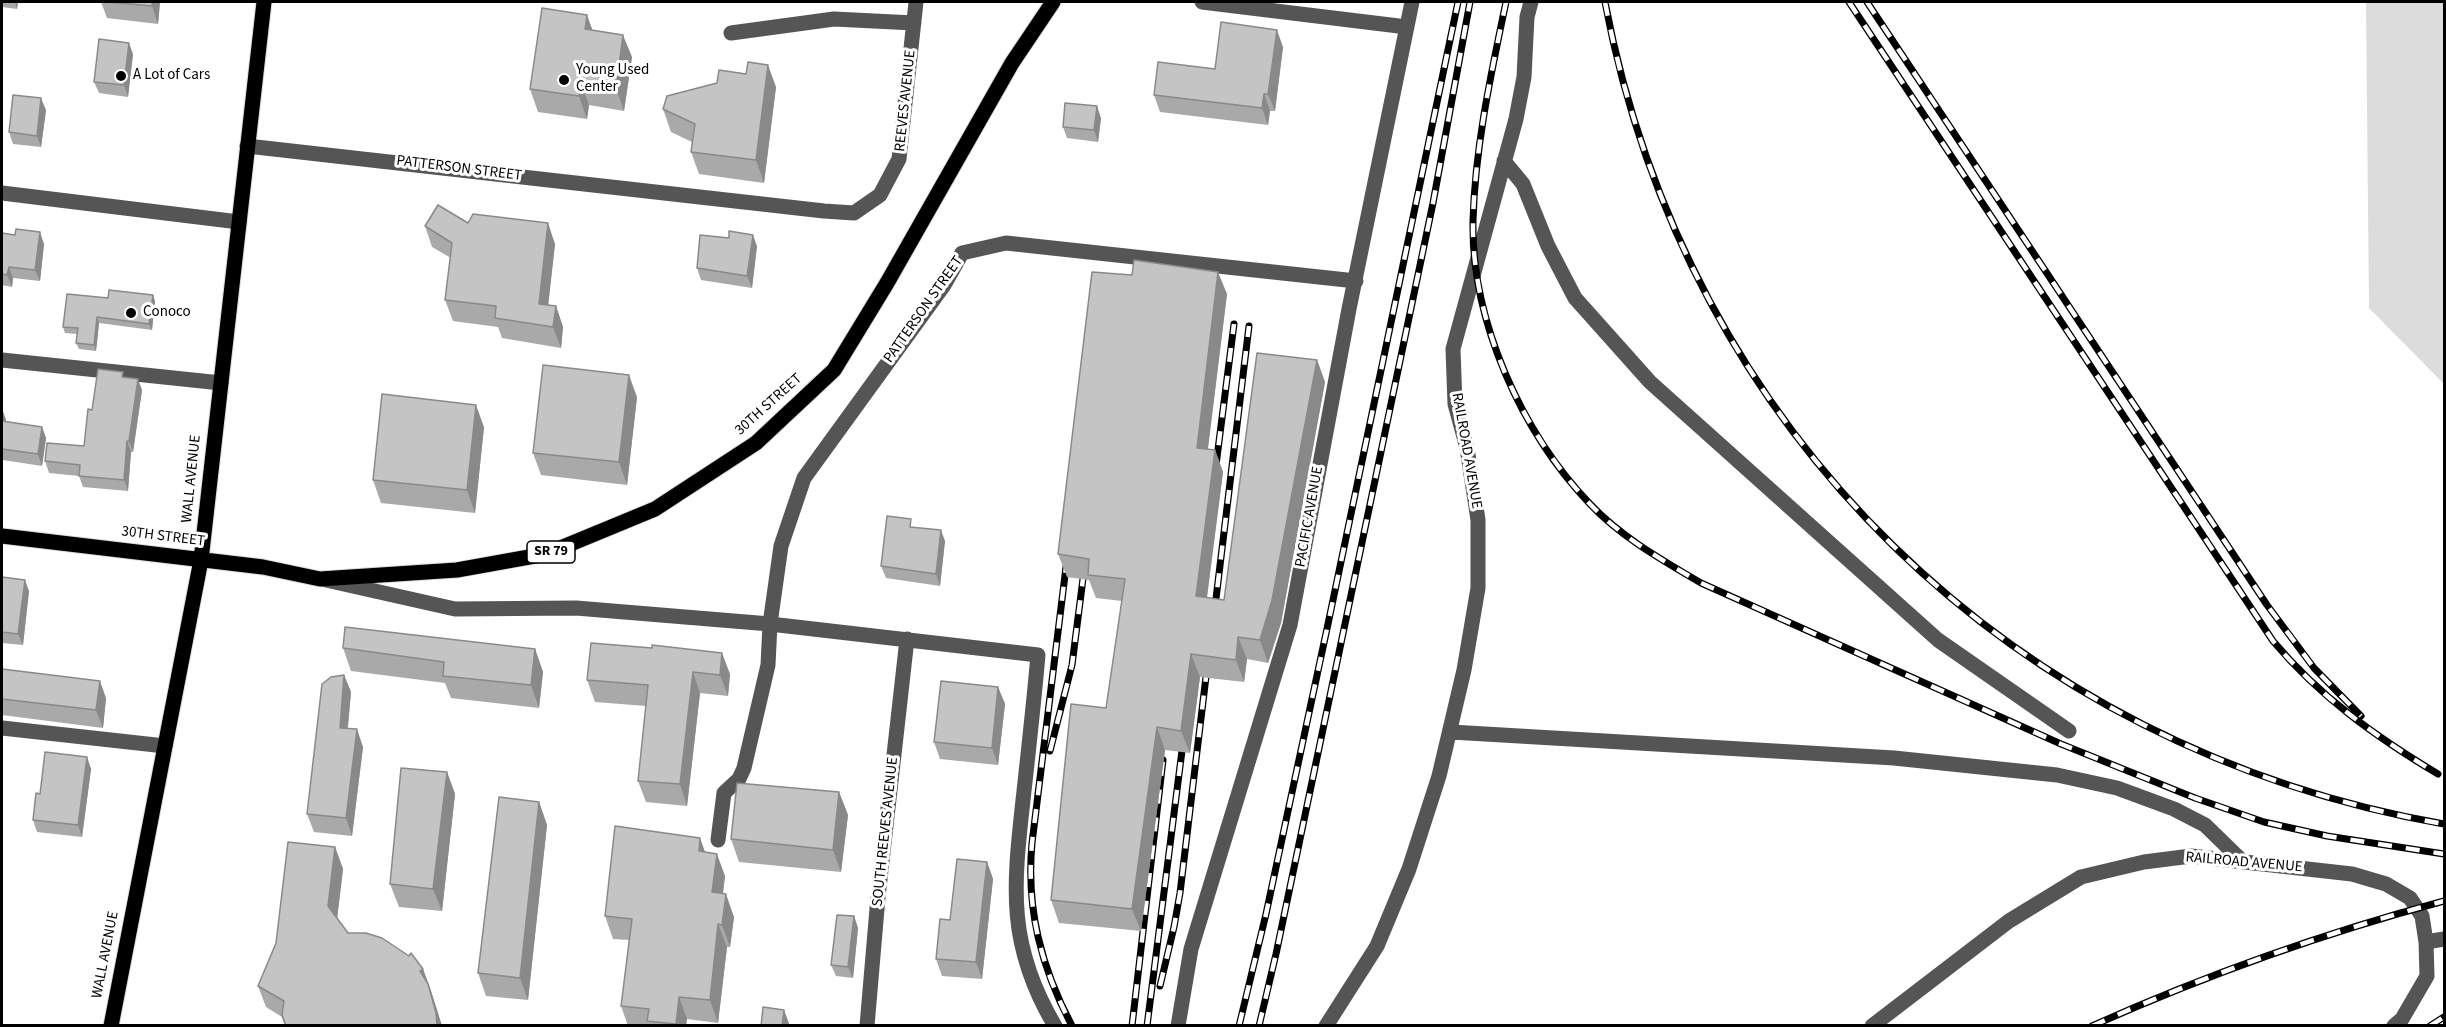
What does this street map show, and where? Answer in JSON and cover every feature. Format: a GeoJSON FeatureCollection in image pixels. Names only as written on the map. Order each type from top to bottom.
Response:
{"type":"FeatureCollection","features":[{"type":"Feature","properties":{"kind":"main road","name":"WALL AVENUE"},"geometry":{"type":"LineString","coordinates":[[111,1026],[201,560],[264,2]]}},
{"type":"Feature","properties":{"kind":"main road","name":"30TH STREET"},"geometry":{"type":"LineString","coordinates":[[2,536],[263,567],[320,579],[457,570],[546,554],[656,509],[756,443],[834,370],[887,283],[1012,63],[1053,2]]}},
{"type":"Feature","properties":{"kind":"main road"},"geometry":{"type":"LineString","coordinates":[[117,990],[122,1026]]}},
{"type":"Feature","properties":{"kind":"street","name":"REEVES AVENUE"},"geometry":{"type":"LineString","coordinates":[[880,195],[899,159],[916,2]]}},
{"type":"Feature","properties":{"kind":"street"},"geometry":{"type":"LineString","coordinates":[[1202,2],[1407,27]]}},
{"type":"Feature","properties":{"kind":"street","name":"PACIFIC AVENUE"},"geometry":{"type":"LineString","coordinates":[[1178,1026],[1191,949],[1290,625],[1349,309],[1412,2]]}},
{"type":"Feature","properties":{"kind":"street","name":"RAILROAD AVENUE"},"geometry":{"type":"LineString","coordinates":[[1326,1026],[1377,946],[1409,869],[1451,732],[1478,588],[1478,520],[1467,448],[1455,404],[1452,349],[1516,119],[1524,77],[1527,17],[1531,2]]}},
{"type":"Feature","properties":{"kind":"street"},"geometry":{"type":"LineString","coordinates":[[731,33],[834,19],[914,23]]}},
{"type":"Feature","properties":{"kind":"street","name":"PATTERSON STREET"},"geometry":{"type":"LineString","coordinates":[[247,146],[824,212],[854,213],[880,195]]}},
{"type":"Feature","properties":{"kind":"street"},"geometry":{"type":"LineString","coordinates":[[1504,161],[1523,184],[1548,246],[1575,298],[1650,382],[1938,640],[2069,731]]}},
{"type":"Feature","properties":{"kind":"street"},"geometry":{"type":"LineString","coordinates":[[2,194],[238,222]]}},
{"type":"Feature","properties":{"kind":"street","name":"PATTERSON STREET"},"geometry":{"type":"LineString","coordinates":[[718,840],[724,793],[739,779],[744,768],[768,665],[770,624],[781,546],[804,478],[944,285],[962,253],[1006,243],[1356,281]]}},
{"type":"Feature","properties":{"kind":"street"},"geometry":{"type":"LineString","coordinates":[[2,360],[221,383]]}},
{"type":"Feature","properties":{"kind":"street","name":"30TH STREET"},"geometry":{"type":"LineString","coordinates":[[320,579],[455,609],[576,608],[770,624],[1038,655],[1016,861],[1015,904],[1017,926],[1028,970],[1054,1026]]}},
{"type":"Feature","properties":{"kind":"street","name":"SOUTH REEVES AVENUE"},"geometry":{"type":"LineString","coordinates":[[867,1026],[878,897],[907,639]]}},
{"type":"Feature","properties":{"kind":"street"},"geometry":{"type":"LineString","coordinates":[[2,728],[165,746]]}},
{"type":"Feature","properties":{"kind":"street"},"geometry":{"type":"LineString","coordinates":[[1451,732],[1894,758],[2056,775],[2117,788],[2174,809],[2205,825],[2242,861]]}},
{"type":"Feature","properties":{"kind":"street","name":"RAILROAD AVENUE"},"geometry":{"type":"LineString","coordinates":[[1872,1026],[2009,921],[2081,877],[2144,862],[2191,856],[2352,874],[2386,884],[2409,898],[2422,916],[2426,942],[2427,976],[2402,1019],[2394,1026]]}},
{"type":"Feature","properties":{"kind":"street"},"geometry":{"type":"LineString","coordinates":[[2426,942],[2445,939]]}},
{"type":"Feature","properties":{"kind":"shaded area"},"geometry":{"type":"Polygon","coordinates":[[[2366,2],[2444,2],[2444,384],[2369,308],[2366,2]]]}},
{"type":"Feature","properties":{"kind":"building"},"geometry":{"type":"Polygon","coordinates":[[[109,2],[152,2],[152,6],[109,2]]]}},
{"type":"Feature","properties":{"kind":"building"},"geometry":{"type":"Polygon","coordinates":[[[542,8],[587,15],[585,29],[623,35],[616,88],[581,83],[579,96],[530,89],[542,8]]]}},
{"type":"Feature","properties":{"kind":"building"},"geometry":{"type":"Polygon","coordinates":[[[1221,22],[1277,30],[1268,94],[1264,94],[1262,108],[1154,95],[1158,62],[1215,69],[1221,22]]]}},
{"type":"Feature","properties":{"kind":"building"},"geometry":{"type":"Polygon","coordinates":[[[99,39],[129,43],[124,85],[94,82],[99,39]]]}},
{"type":"Feature","properties":{"kind":"building"},"geometry":{"type":"Polygon","coordinates":[[[748,62],[768,65],[756,160],[691,152],[695,124],[663,109],[667,96],[717,83],[719,70],[746,74],[748,62]]]}},
{"type":"Feature","properties":{"kind":"building"},"geometry":{"type":"Polygon","coordinates":[[[13,95],[41,98],[37,136],[9,132],[13,95]]]}},
{"type":"Feature","properties":{"kind":"building"},"geometry":{"type":"Polygon","coordinates":[[[1065,103],[1097,106],[1094,130],[1063,127],[1065,103]]]}},
{"type":"Feature","properties":{"kind":"building"},"geometry":{"type":"Polygon","coordinates":[[[438,205],[468,223],[473,214],[548,223],[539,304],[556,306],[553,327],[495,318],[496,306],[445,300],[452,243],[425,226],[438,205]]]}},
{"type":"Feature","properties":{"kind":"building"},"geometry":{"type":"Polygon","coordinates":[[[16,229],[40,232],[35,270],[9,267],[7,275],[2,274],[2,233],[15,235],[16,229]]]}},
{"type":"Feature","properties":{"kind":"building"},"geometry":{"type":"Polygon","coordinates":[[[729,231],[753,235],[747,276],[697,268],[700,235],[729,238],[729,231]]]}},
{"type":"Feature","properties":{"kind":"building"},"geometry":{"type":"Polygon","coordinates":[[[1134,260],[1218,272],[1197,448],[1215,450],[1196,596],[1224,600],[1257,353],[1317,360],[1272,600],[1260,640],[1238,637],[1236,660],[1191,654],[1181,731],[1157,727],[1132,909],[1051,900],[1071,704],[1106,708],[1125,579],[1088,575],[1089,559],[1058,554],[1092,272],[1132,275],[1134,260]]]}},
{"type":"Feature","properties":{"kind":"building"},"geometry":{"type":"Polygon","coordinates":[[[109,290],[153,295],[149,324],[97,317],[94,345],[76,343],[78,328],[63,327],[67,294],[108,298],[109,290]]]}},
{"type":"Feature","properties":{"kind":"building"},"geometry":{"type":"Polygon","coordinates":[[[543,365],[629,375],[619,462],[533,453],[543,365]]]}},
{"type":"Feature","properties":{"kind":"building"},"geometry":{"type":"Polygon","coordinates":[[[98,369],[123,372],[122,377],[138,379],[129,441],[127,441],[124,480],[79,476],[80,465],[45,461],[47,443],[84,446],[88,409],[92,410],[98,369]]]}},
{"type":"Feature","properties":{"kind":"building"},"geometry":{"type":"Polygon","coordinates":[[[382,394],[476,405],[467,490],[373,480],[382,394]]]}},
{"type":"Feature","properties":{"kind":"building"},"geometry":{"type":"Polygon","coordinates":[[[2,421],[42,427],[38,454],[2,449],[2,421]]]}},
{"type":"Feature","properties":{"kind":"building"},"geometry":{"type":"Polygon","coordinates":[[[887,516],[911,519],[910,527],[941,530],[936,574],[881,566],[887,516]]]}},
{"type":"Feature","properties":{"kind":"building"},"geometry":{"type":"Polygon","coordinates":[[[2,577],[25,580],[18,634],[2,632],[2,577]]]}},
{"type":"Feature","properties":{"kind":"building"},"geometry":{"type":"Polygon","coordinates":[[[345,627],[535,649],[531,685],[443,676],[444,662],[343,648],[345,627]]]}},
{"type":"Feature","properties":{"kind":"building"},"geometry":{"type":"Polygon","coordinates":[[[591,643],[652,648],[652,645],[722,653],[720,675],[693,672],[680,784],[638,781],[648,685],[587,680],[591,643]]]}},
{"type":"Feature","properties":{"kind":"building"},"geometry":{"type":"Polygon","coordinates":[[[2,669],[100,681],[96,710],[2,699],[2,669]]]}},
{"type":"Feature","properties":{"kind":"building"},"geometry":{"type":"Polygon","coordinates":[[[344,675],[340,728],[357,729],[346,818],[307,814],[322,684],[331,677],[344,675]]]}},
{"type":"Feature","properties":{"kind":"building"},"geometry":{"type":"Polygon","coordinates":[[[941,681],[998,687],[992,748],[934,742],[941,681]]]}},
{"type":"Feature","properties":{"kind":"building"},"geometry":{"type":"Polygon","coordinates":[[[45,752],[87,757],[78,825],[33,820],[36,793],[40,794],[45,752]]]}},
{"type":"Feature","properties":{"kind":"building"},"geometry":{"type":"Polygon","coordinates":[[[401,768],[447,772],[433,889],[390,884],[401,768]]]}},
{"type":"Feature","properties":{"kind":"building"},"geometry":{"type":"Polygon","coordinates":[[[737,783],[839,792],[833,850],[731,839],[737,783]]]}},
{"type":"Feature","properties":{"kind":"building"},"geometry":{"type":"Polygon","coordinates":[[[499,797],[539,802],[520,978],[478,973],[499,797]]]}},
{"type":"Feature","properties":{"kind":"building"},"geometry":{"type":"Polygon","coordinates":[[[615,826],[700,838],[699,851],[717,854],[712,892],[726,894],[722,925],[718,924],[710,1000],[679,997],[676,1024],[647,1021],[649,1009],[621,1006],[632,919],[605,916],[615,826]]]}},
{"type":"Feature","properties":{"kind":"building"},"geometry":{"type":"Polygon","coordinates":[[[288,842],[335,847],[328,906],[348,933],[366,933],[382,938],[409,956],[411,953],[423,969],[420,971],[428,984],[437,1026],[286,1026],[282,1015],[284,1001],[258,986],[276,943],[288,842]]]}},
{"type":"Feature","properties":{"kind":"building"},"geometry":{"type":"Polygon","coordinates":[[[957,859],[987,862],[976,962],[936,959],[940,919],[950,920],[957,859]]]}},
{"type":"Feature","properties":{"kind":"building"},"geometry":{"type":"Polygon","coordinates":[[[837,915],[854,916],[848,967],[831,965],[837,915]]]}},
{"type":"Feature","properties":{"kind":"building"},"geometry":{"type":"Polygon","coordinates":[[[763,1007],[784,1010],[782,1026],[761,1026],[763,1007]]]}},
{"type":"Feature","properties":{"kind":"railway"},"geometry":{"type":"LineString","coordinates":[[1239,1026],[1266,914],[1458,2]]}},
{"type":"Feature","properties":{"kind":"railway"},"geometry":{"type":"LineString","coordinates":[[1259,1026],[1433,203],[1470,2]]}},
{"type":"Feature","properties":{"kind":"railway"},"geometry":{"type":"LineString","coordinates":[[1506,2],[1485,111],[1474,193],[1475,259],[1481,297],[1491,336],[1505,373],[1523,410],[1565,476],[1602,516],[1642,547],[1701,583],[2061,744],[2195,798],[2264,822],[2327,836],[2444,854]]}},
{"type":"Feature","properties":{"kind":"railway"},"geometry":{"type":"LineString","coordinates":[[1605,2],[1647,158],[1710,301],[1793,431],[1894,546],[2011,644],[2143,724],[2288,785],[2444,824]]}},
{"type":"Feature","properties":{"kind":"railway"},"geometry":{"type":"LineString","coordinates":[[1849,2],[2273,641],[2310,680],[2350,715],[2438,774]]}},
{"type":"Feature","properties":{"kind":"railway"},"geometry":{"type":"LineString","coordinates":[[1867,2],[2267,605],[2314,668],[2361,716]]}},
{"type":"Feature","properties":{"kind":"railway"},"geometry":{"type":"LineString","coordinates":[[1215,473],[1234,324]]}},
{"type":"Feature","properties":{"kind":"railway"},"geometry":{"type":"LineString","coordinates":[[1214,615],[1249,326]]}},
{"type":"Feature","properties":{"kind":"railway"},"geometry":{"type":"LineString","coordinates":[[1067,559],[1032,843],[1031,891],[1044,960],[1072,1026]]}},
{"type":"Feature","properties":{"kind":"railway"},"geometry":{"type":"LineString","coordinates":[[1050,751],[1072,665],[1085,563]]}},
{"type":"Feature","properties":{"kind":"railway"},"geometry":{"type":"LineString","coordinates":[[1160,986],[1180,893],[1208,660]]}},
{"type":"Feature","properties":{"kind":"railway"},"geometry":{"type":"LineString","coordinates":[[1147,1026],[1184,735]]}},
{"type":"Feature","properties":{"kind":"railway"},"geometry":{"type":"LineString","coordinates":[[1132,1026],[1163,760]]}},
{"type":"Feature","properties":{"kind":"railway"},"geometry":{"type":"LineString","coordinates":[[2092,1026],[2178,989],[2266,956],[2399,913],[2444,901]]}},
{"type":"Feature","properties":{"kind":"railway"},"geometry":{"type":"LineString","coordinates":[[2430,1026],[2444,1017]]}},
{"type":"Feature","properties":{"kind":"place","name":"A Lot of Cars"},"geometry":{"type":"Point","coordinates":[121,76]}},
{"type":"Feature","properties":{"kind":"place","name":"Young Used Center"},"geometry":{"type":"Point","coordinates":[564,80]}},
{"type":"Feature","properties":{"kind":"place","name":"Conoco"},"geometry":{"type":"Point","coordinates":[131,313]}}]}
